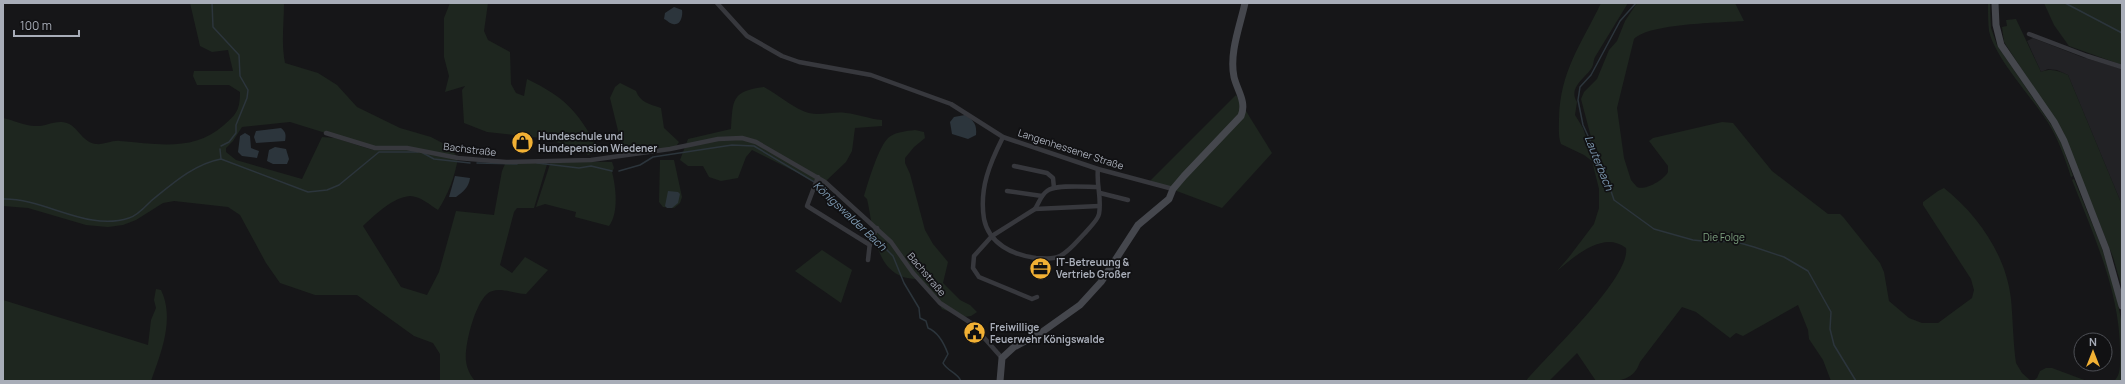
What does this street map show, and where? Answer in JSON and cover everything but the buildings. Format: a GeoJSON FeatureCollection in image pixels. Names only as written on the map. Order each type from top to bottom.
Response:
{"type":"FeatureCollection","features":[{"type":"Feature","properties":{"kind":"street","name":"Langenhessener Straße"},"geometry":{"type":"LineString","coordinates":[[717,3],[748,36],[782,56],[799,62],[871,74],[944,102],[969,115],[1003,137],[1098,169],[1173,190]]}},
{"type":"Feature","properties":{"kind":"street"},"geometry":{"type":"LineString","coordinates":[[1000,381],[1002,358],[1014,347],[1042,332],[1080,305],[1101,282],[1138,225],[1169,199],[1173,190],[1208,150],[1241,116],[1243,104],[1234,77],[1233,61],[1246,3]]}},
{"type":"Feature","properties":{"kind":"street"},"geometry":{"type":"LineString","coordinates":[[1995,3],[1997,29],[2001,45],[2054,122],[2064,141],[2106,249],[2122,306]]}},
{"type":"Feature","properties":{"kind":"street"},"geometry":{"type":"LineString","coordinates":[[2029,34],[2087,56],[2122,67]]}},
{"type":"Feature","properties":{"kind":"street","name":"Bachstraße"},"geometry":{"type":"LineString","coordinates":[[326,134],[375,148],[407,148],[458,158],[506,162],[591,160],[670,149],[718,139],[742,138],[756,142],[818,179],[878,228],[891,242],[913,273],[940,303],[971,323],[1002,358]]}},
{"type":"Feature","properties":{"kind":"street"},"geometry":{"type":"LineString","coordinates":[[1003,137],[990,165],[983,190],[984,220],[992,236],[1000,246],[1014,253],[1044,258],[1059,257],[1068,251],[1099,215],[1100,193],[1098,187],[1098,169]]}},
{"type":"Feature","properties":{"kind":"street"},"geometry":{"type":"LineString","coordinates":[[1014,166],[1047,173],[1052,178],[1054,188]]}},
{"type":"Feature","properties":{"kind":"street"},"geometry":{"type":"LineString","coordinates":[[818,179],[807,206],[870,245]]}},
{"type":"Feature","properties":{"kind":"street"},"geometry":{"type":"LineString","coordinates":[[1035,209],[1042,196],[1048,190],[1054,188],[1098,187]]}},
{"type":"Feature","properties":{"kind":"street"},"geometry":{"type":"LineString","coordinates":[[1007,191],[1042,196]]}},
{"type":"Feature","properties":{"kind":"street"},"geometry":{"type":"LineString","coordinates":[[1100,193],[1128,200]]}},
{"type":"Feature","properties":{"kind":"street"},"geometry":{"type":"LineString","coordinates":[[1037,297],[1032,299],[994,285],[976,276],[973,268],[973,259],[992,236],[1035,209],[1099,206]]}},
{"type":"Feature","properties":{"kind":"street"},"geometry":{"type":"LineString","coordinates":[[868,260],[870,245],[878,228]]}},
{"type":"Feature","properties":{"kind":"shaded area"},"geometry":{"type":"Polygon","coordinates":[[[674,7],[682,10],[681,20],[676,24],[664,19],[665,13],[674,7]]]}},
{"type":"Feature","properties":{"kind":"shaded area"},"geometry":{"type":"Polygon","coordinates":[[[2033,38],[2082,57],[2122,69],[2122,205],[2068,75],[2057,70],[2048,69],[2041,72],[2027,41],[2033,38]]]}},
{"type":"Feature","properties":{"kind":"shaded area"},"geometry":{"type":"Polygon","coordinates":[[[965,115],[973,121],[976,128],[976,135],[968,139],[952,134],[950,122],[954,117],[965,115]]]}},
{"type":"Feature","properties":{"kind":"shaded area"},"geometry":{"type":"Polygon","coordinates":[[[281,128],[286,137],[285,141],[256,143],[254,137],[256,131],[281,128]]]}},
{"type":"Feature","properties":{"kind":"shaded area"},"geometry":{"type":"Polygon","coordinates":[[[245,133],[250,136],[251,148],[259,151],[257,158],[242,156],[238,152],[240,136],[245,133]]]}},
{"type":"Feature","properties":{"kind":"shaded area"},"geometry":{"type":"Polygon","coordinates":[[[275,147],[286,149],[289,159],[287,164],[273,164],[267,161],[269,150],[275,147]]]}},
{"type":"Feature","properties":{"kind":"shaded area"},"geometry":{"type":"Polygon","coordinates":[[[455,176],[470,178],[465,189],[459,195],[456,197],[449,197],[455,176]]]}},
{"type":"Feature","properties":{"kind":"shaded area"},"geometry":{"type":"Polygon","coordinates":[[[668,191],[678,192],[680,194],[678,203],[672,208],[667,208],[665,206],[668,191]]]}},
{"type":"Feature","properties":{"kind":"green space"},"geometry":{"type":"Polygon","coordinates":[[[190,3],[284,3],[283,40],[285,63],[318,73],[337,85],[357,107],[400,128],[431,137],[450,147],[458,158],[451,185],[438,210],[417,197],[404,197],[385,207],[363,226],[401,287],[427,295],[439,272],[456,211],[494,215],[502,171],[505,164],[548,161],[534,208],[517,208],[514,212],[500,265],[512,273],[525,257],[548,270],[526,294],[496,290],[491,291],[483,299],[478,307],[471,326],[466,354],[468,369],[475,381],[440,381],[440,354],[433,343],[414,336],[357,295],[315,295],[280,283],[266,263],[240,215],[228,207],[174,201],[163,203],[136,220],[123,225],[108,227],[86,225],[28,208],[3,206],[3,118],[31,126],[42,126],[55,122],[67,123],[76,129],[86,140],[96,144],[117,141],[161,144],[188,143],[212,134],[224,125],[237,111],[240,92],[229,85],[197,85],[193,76],[194,71],[233,71],[228,50],[212,52],[200,46],[190,3]],[[290,122],[242,127],[233,141],[226,148],[226,152],[236,160],[302,179],[322,137],[335,138],[373,150],[374,148],[290,122]]]}},
{"type":"Feature","properties":{"kind":"green space"},"geometry":{"type":"Polygon","coordinates":[[[450,3],[488,3],[484,31],[488,40],[510,52],[511,84],[516,93],[524,96],[527,79],[561,99],[583,123],[597,146],[589,155],[577,151],[571,146],[541,138],[487,132],[464,123],[462,90],[465,86],[445,92],[449,76],[444,57],[444,18],[450,3]]]}},
{"type":"Feature","properties":{"kind":"green space","name":"Die Folge"},"geometry":{"type":"Polygon","coordinates":[[[1601,3],[1628,3],[1595,57],[1592,68],[1578,84],[1574,92],[1577,102],[1575,115],[1583,128],[1586,137],[1591,137],[1581,99],[1584,92],[1597,79],[1609,50],[1617,41],[1625,21],[1637,3],[1735,3],[1744,21],[1703,23],[1670,27],[1642,34],[1634,39],[1617,108],[1624,158],[1631,180],[1637,187],[1640,188],[1654,184],[1663,178],[1668,172],[1668,166],[1649,141],[1653,138],[1722,122],[1733,123],[1772,171],[1828,214],[1840,214],[1844,218],[1880,263],[1884,272],[1889,301],[1909,318],[1922,323],[1938,323],[1972,298],[1974,290],[1971,279],[1923,205],[1923,202],[1944,188],[1979,223],[1997,252],[2008,283],[2011,299],[2016,363],[2022,373],[2031,381],[1831,381],[1823,360],[1809,339],[1808,330],[1798,305],[1743,336],[1736,333],[1730,338],[1696,312],[1682,307],[1640,362],[1637,369],[1628,377],[1616,381],[1596,381],[1577,353],[1549,381],[1526,381],[1602,297],[1624,261],[1626,248],[1617,243],[1608,242],[1599,244],[1580,253],[1557,271],[1594,224],[1599,208],[1599,189],[1592,161],[1584,155],[1561,144],[1559,138],[1559,119],[1560,102],[1567,72],[1601,3]]]}},
{"type":"Feature","properties":{"kind":"green space"},"geometry":{"type":"Polygon","coordinates":[[[1988,3],[1990,3],[1991,28],[1997,45],[2052,126],[2062,145],[2073,176],[2071,177],[2055,134],[1998,53],[1989,31],[1988,3]]]}},
{"type":"Feature","properties":{"kind":"green space"},"geometry":{"type":"Polygon","coordinates":[[[2044,3],[2122,3],[2122,65],[2069,46],[2054,25],[2044,3]]]}},
{"type":"Feature","properties":{"kind":"green space"},"geometry":{"type":"Polygon","coordinates":[[[2016,19],[2041,72],[2052,70],[2068,75],[2122,205],[2122,288],[2113,257],[2063,132],[2004,42],[2002,27],[2007,26],[2006,20],[2016,19]]]}},
{"type":"Feature","properties":{"kind":"green space"},"geometry":{"type":"Polygon","coordinates":[[[620,83],[636,91],[640,98],[646,102],[661,108],[664,128],[679,142],[675,148],[624,155],[610,98],[615,87],[620,83]]]}},
{"type":"Feature","properties":{"kind":"green space"},"geometry":{"type":"Polygon","coordinates":[[[764,87],[792,105],[809,113],[850,114],[882,120],[882,126],[855,128],[852,151],[846,162],[827,180],[814,181],[752,150],[746,157],[738,178],[721,181],[709,177],[703,166],[688,166],[680,160],[688,139],[731,129],[732,111],[736,99],[745,91],[764,87]]]}},
{"type":"Feature","properties":{"kind":"green space"},"geometry":{"type":"Polygon","coordinates":[[[1236,95],[1272,153],[1222,208],[1150,181],[1236,95]]]}},
{"type":"Feature","properties":{"kind":"green space"},"geometry":{"type":"Polygon","coordinates":[[[915,130],[924,132],[925,138],[914,147],[905,158],[905,163],[910,174],[925,230],[933,244],[948,262],[943,283],[960,300],[970,305],[977,312],[971,316],[964,317],[942,309],[933,295],[916,279],[902,277],[892,270],[884,261],[878,250],[867,199],[864,196],[874,166],[884,143],[888,138],[897,133],[915,130]]]}},
{"type":"Feature","properties":{"kind":"green space"},"geometry":{"type":"Polygon","coordinates":[[[660,160],[674,160],[682,197],[680,203],[674,208],[663,207],[659,202],[660,160]]]}},
{"type":"Feature","properties":{"kind":"green space"},"geometry":{"type":"Polygon","coordinates":[[[551,161],[612,162],[614,168],[612,172],[616,200],[614,214],[609,226],[575,217],[576,212],[545,204],[536,207],[551,161]]]}},
{"type":"Feature","properties":{"kind":"green space"},"geometry":{"type":"Polygon","coordinates":[[[2074,179],[2100,243],[2114,284],[2122,324],[2122,381],[2114,381],[2119,373],[2120,355],[2119,332],[2111,288],[2105,266],[2072,180],[2074,179]]]}},
{"type":"Feature","properties":{"kind":"green space"},"geometry":{"type":"Polygon","coordinates":[[[822,250],[852,270],[841,303],[795,271],[822,250]]]}},
{"type":"Feature","properties":{"kind":"green space"},"geometry":{"type":"Polygon","coordinates":[[[156,289],[161,290],[165,301],[167,324],[159,359],[151,381],[3,381],[3,300],[148,345],[151,320],[156,308],[154,300],[156,289]]]}},
{"type":"Feature","properties":{"kind":"green space"},"geometry":{"type":"Polygon","coordinates":[[[2046,368],[2052,368],[2087,381],[2033,381],[2037,378],[2040,371],[2046,368]]]}},
{"type":"Feature","properties":{"kind":"waterway"},"geometry":{"type":"LineString","coordinates":[[212,3],[213,27],[239,55],[240,76],[248,90],[247,98],[236,125],[236,133],[229,142],[221,146]]}},
{"type":"Feature","properties":{"kind":"waterway","name":"Lauterbach"},"geometry":{"type":"LineString","coordinates":[[1636,3],[1620,21],[1591,75],[1580,87],[1578,100],[1583,125],[1605,173],[1614,200],[1654,229],[1693,240],[1712,242],[1733,241],[1784,257],[1808,271],[1831,312],[1830,329],[1834,345],[1856,381]]}},
{"type":"Feature","properties":{"kind":"waterway"},"geometry":{"type":"LineString","coordinates":[[2065,3],[2122,33]]}},
{"type":"Feature","properties":{"kind":"waterway","name":"Königswalder Bach"},"geometry":{"type":"LineString","coordinates":[[619,171],[640,165],[653,157],[732,145],[754,146],[821,186],[872,235]]}},
{"type":"Feature","properties":{"kind":"waterway"},"geometry":{"type":"LineString","coordinates":[[220,149],[221,159]]}},
{"type":"Feature","properties":{"kind":"waterway","name":"Königswalder Bach"},"geometry":{"type":"LineString","coordinates":[[3,199],[19,200],[82,218],[98,221],[113,221],[129,218],[135,215],[175,182],[193,170],[202,165],[221,159],[308,192],[327,190],[339,185],[379,152],[418,152]]}},
{"type":"Feature","properties":{"kind":"waterway","name":"Königswalder Bach"},"geometry":{"type":"LineString","coordinates":[[423,153],[434,159],[470,163]]}},
{"type":"Feature","properties":{"kind":"waterway","name":"Königswalder Bach"},"geometry":{"type":"LineString","coordinates":[[477,163],[517,164]]}},
{"type":"Feature","properties":{"kind":"waterway","name":"Königswalder Bach"},"geometry":{"type":"LineString","coordinates":[[537,163],[579,168],[591,166],[612,171]]}},
{"type":"Feature","properties":{"kind":"waterway","name":"Königswalder Bach"},"geometry":{"type":"LineString","coordinates":[[874,237],[893,256],[904,283],[919,308],[920,318],[926,321],[928,328],[938,335],[945,346],[948,354],[943,363],[961,381]]}},
{"type":"Feature","properties":{"kind":"place","name":"Hundeschule und Hundepension Wiedener"},"geometry":{"type":"Point","coordinates":[523,142]}},
{"type":"Feature","properties":{"kind":"place","name":"IT-Betreuung & Vertrieb Großer"},"geometry":{"type":"Point","coordinates":[1040,268]}},
{"type":"Feature","properties":{"kind":"place","name":"Freiwillige Feuerwehr Königswalde"},"geometry":{"type":"Point","coordinates":[974,333]}}]}
